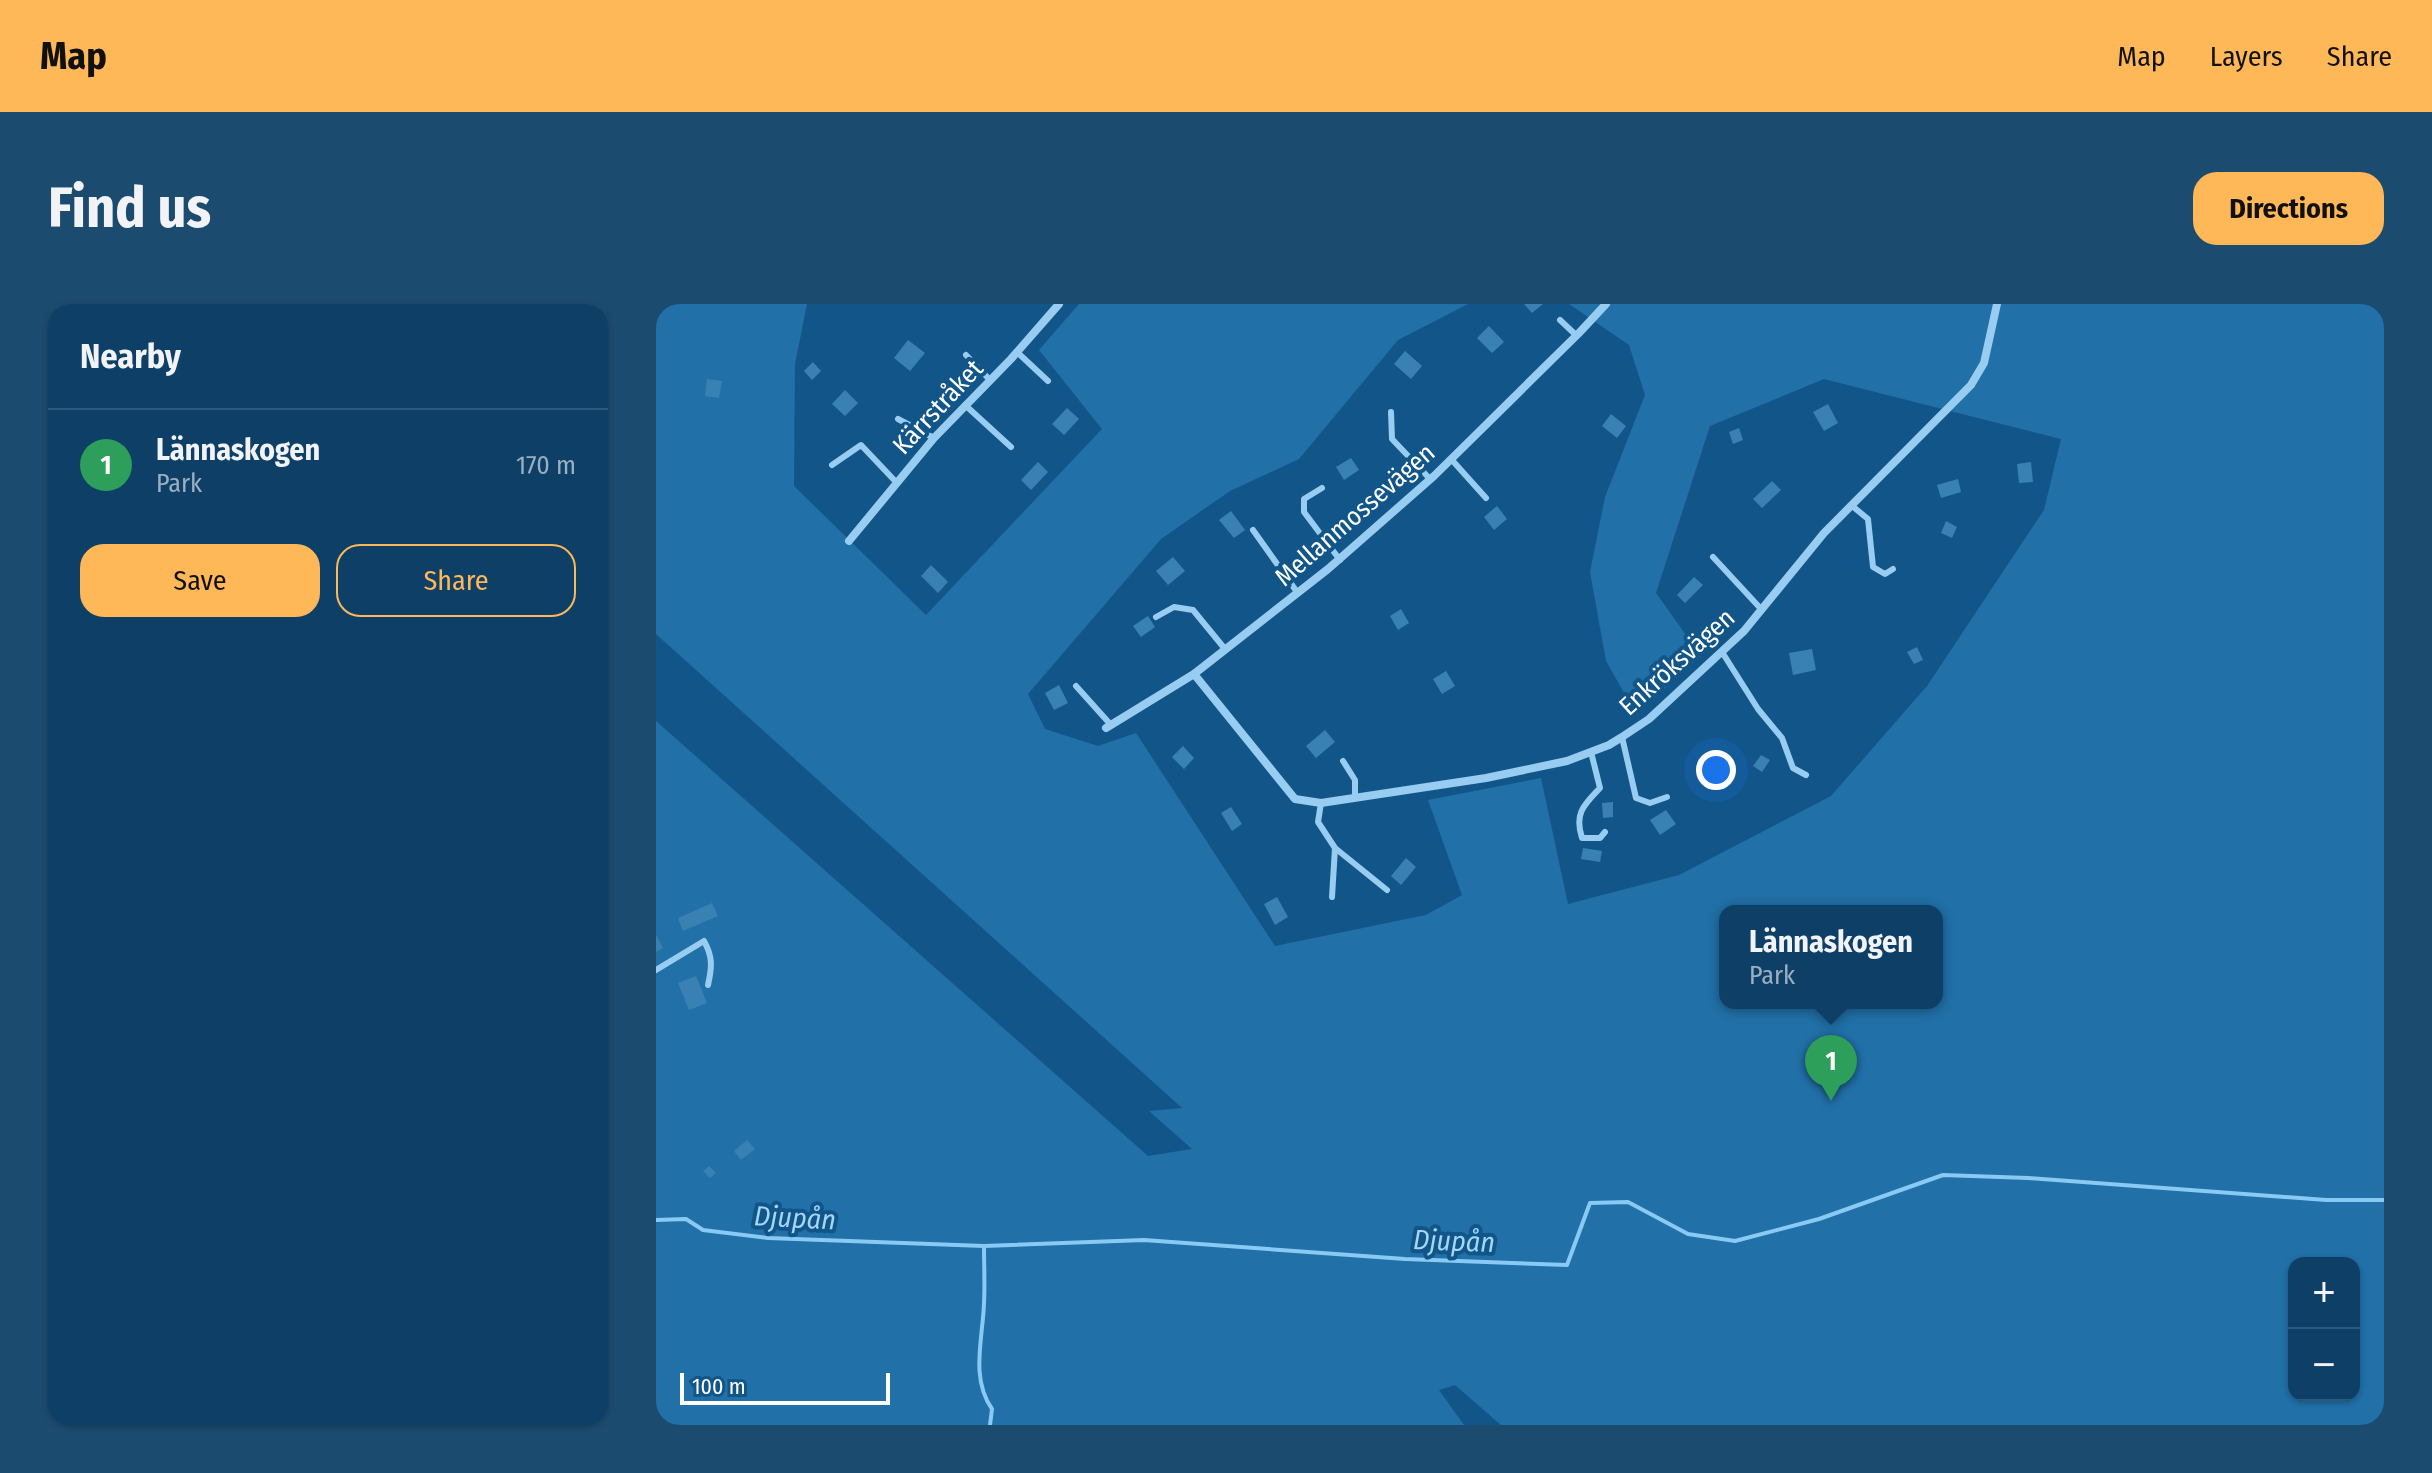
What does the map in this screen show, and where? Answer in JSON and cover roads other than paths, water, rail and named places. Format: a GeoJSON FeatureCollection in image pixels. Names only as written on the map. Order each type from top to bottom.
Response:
{"type":"FeatureCollection","features":[{"type":"Feature","properties":{"kind":"street","name":"Kärrstråket"},"geometry":{"type":"LineString","coordinates":[[849,541],[934,438],[1059,304]]}},
{"type":"Feature","properties":{"kind":"street","name":"Mellanmossevägen"},"geometry":{"type":"LineString","coordinates":[[1109,726],[1194,674],[1340,560],[1451,459],[1606,304]]}},
{"type":"Feature","properties":{"kind":"street","name":"Enkröksvägen"},"geometry":{"type":"LineString","coordinates":[[1321,803],[1486,778],[1567,761],[1622,737],[1649,719],[1722,652],[1762,610],[1824,533],[1971,385],[1984,363],[1997,304]]}},
{"type":"Feature","properties":{"kind":"street"},"geometry":{"type":"LineString","coordinates":[[1194,674],[1295,799],[1321,803]]}},
{"type":"Feature","properties":{"kind":"lane"},"geometry":{"type":"LineString","coordinates":[[1560,320],[1577,336]]}},
{"type":"Feature","properties":{"kind":"lane"},"geometry":{"type":"LineString","coordinates":[[1017,352],[1048,381]]}},
{"type":"Feature","properties":{"kind":"lane"},"geometry":{"type":"LineString","coordinates":[[966,355],[990,380]]}},
{"type":"Feature","properties":{"kind":"lane"},"geometry":{"type":"LineString","coordinates":[[965,405],[1011,447]]}},
{"type":"Feature","properties":{"kind":"lane"},"geometry":{"type":"LineString","coordinates":[[1391,412],[1392,439],[1430,479]]}},
{"type":"Feature","properties":{"kind":"lane"},"geometry":{"type":"LineString","coordinates":[[898,419],[934,438]]}},
{"type":"Feature","properties":{"kind":"lane"},"geometry":{"type":"LineString","coordinates":[[832,465],[861,445],[896,482]]}},
{"type":"Feature","properties":{"kind":"lane"},"geometry":{"type":"LineString","coordinates":[[1451,459],[1486,498]]}},
{"type":"Feature","properties":{"kind":"lane"},"geometry":{"type":"LineString","coordinates":[[1322,488],[1304,499],[1304,512],[1340,560]]}},
{"type":"Feature","properties":{"kind":"lane"},"geometry":{"type":"LineString","coordinates":[[1851,505],[1868,519],[1873,567],[1885,574],[1893,569]]}},
{"type":"Feature","properties":{"kind":"lane"},"geometry":{"type":"LineString","coordinates":[[1253,530],[1297,592]]}},
{"type":"Feature","properties":{"kind":"lane"},"geometry":{"type":"LineString","coordinates":[[1713,557],[1762,610]]}},
{"type":"Feature","properties":{"kind":"lane"},"geometry":{"type":"LineString","coordinates":[[1156,617],[1174,607],[1193,610],[1225,649]]}},
{"type":"Feature","properties":{"kind":"lane"},"geometry":{"type":"LineString","coordinates":[[1722,652],[1758,709],[1782,738],[1793,768],[1806,775]]}},
{"type":"Feature","properties":{"kind":"lane"},"geometry":{"type":"LineString","coordinates":[[1076,686],[1109,726]]}},
{"type":"Feature","properties":{"kind":"lane"},"geometry":{"type":"LineString","coordinates":[[1622,737],[1636,798],[1650,803],[1667,797]]}},
{"type":"Feature","properties":{"kind":"lane"},"geometry":{"type":"LineString","coordinates":[[1591,752],[1600,788],[1581,810],[1579,829],[1582,838],[1600,838],[1605,832]]}},
{"type":"Feature","properties":{"kind":"lane"},"geometry":{"type":"LineString","coordinates":[[1343,761],[1355,780],[1355,798]]}},
{"type":"Feature","properties":{"kind":"lane"},"geometry":{"type":"LineString","coordinates":[[1321,803],[1318,822],[1335,848],[1387,890]]}},
{"type":"Feature","properties":{"kind":"lane"},"geometry":{"type":"LineString","coordinates":[[1332,897],[1335,848]]}},
{"type":"Feature","properties":{"kind":"lane"},"geometry":{"type":"LineString","coordinates":[[656,970],[704,941],[713,966],[708,985]]}},
{"type":"Feature","properties":{"kind":"waterway","name":"Djupån"},"geometry":{"type":"LineString","coordinates":[[656,1220],[686,1219],[703,1230],[768,1238],[984,1246],[1144,1240],[1405,1259],[1567,1265],[1590,1203],[1628,1202],[1688,1234],[1735,1241],[1819,1219],[1943,1175],[2028,1178],[2326,1200],[2384,1200]]}},
{"type":"Feature","properties":{"kind":"waterway","name":"Djupån"},"geometry":{"type":"LineString","coordinates":[[984,1246],[979,1358],[981,1384],[992,1409],[990,1425]]}},
{"type":"Feature","properties":{"kind":"place","name":"Lännaskogen"},"geometry":{"type":"Point","coordinates":[1831,1101]}}]}
